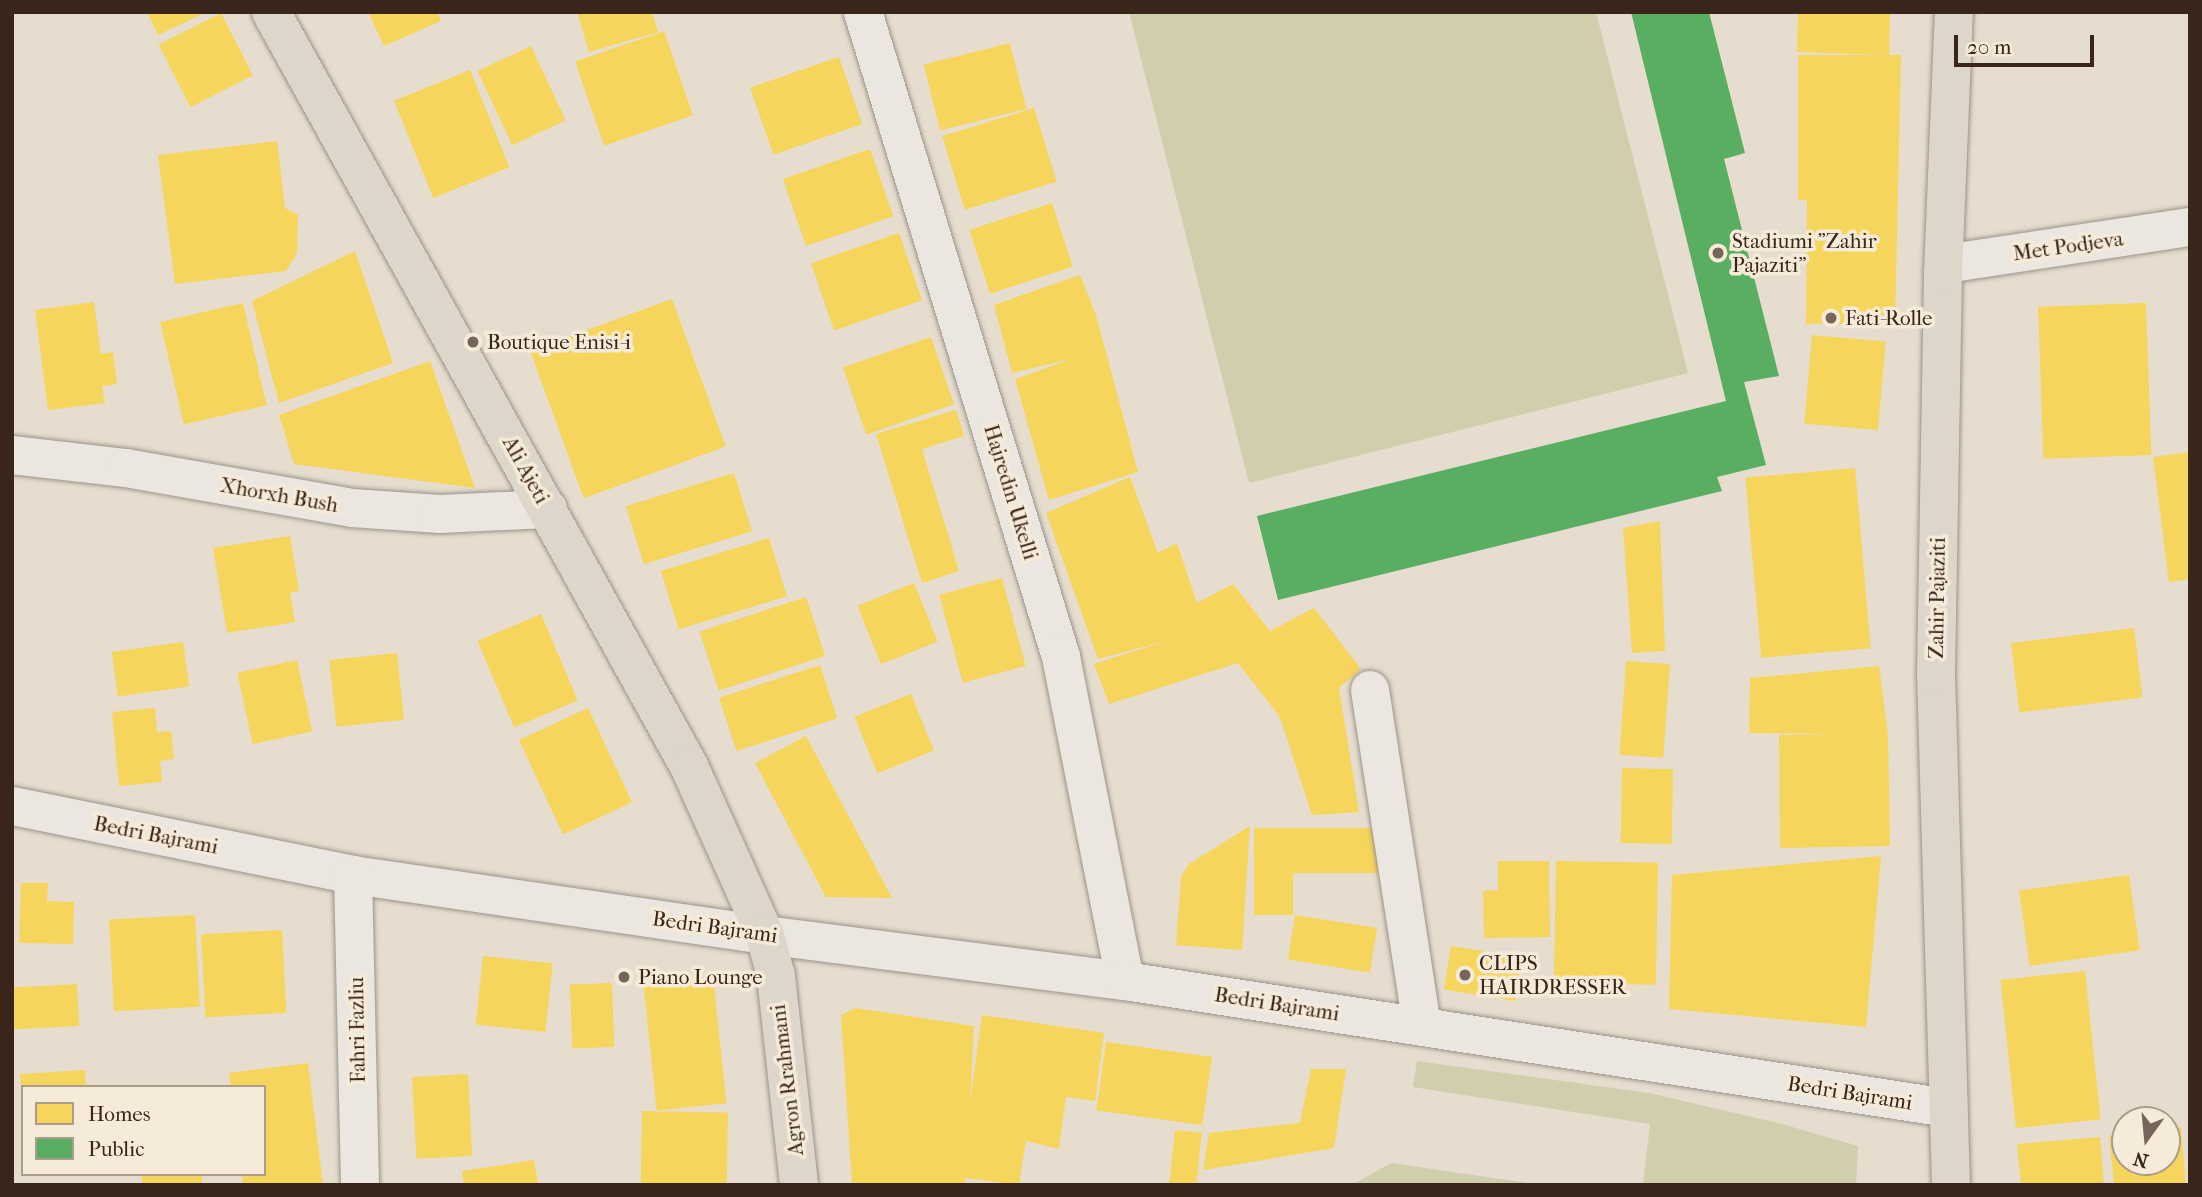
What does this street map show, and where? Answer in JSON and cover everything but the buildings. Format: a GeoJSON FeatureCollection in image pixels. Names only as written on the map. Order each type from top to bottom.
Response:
{"type":"FeatureCollection","features":[{"type":"Feature","properties":{"kind":"main road","name":"Ali Ajeti"},"geometry":{"type":"LineString","coordinates":[[271,12],[689,766],[765,935]]}},
{"type":"Feature","properties":{"kind":"main road","name":"Zahir Pajaziti"},"geometry":{"type":"LineString","coordinates":[[1951,1185],[1936,674],[1945,264],[1954,12]]}},
{"type":"Feature","properties":{"kind":"main road","name":"Agron Rrahmani"},"geometry":{"type":"LineString","coordinates":[[765,935],[776,975],[799,1185]]}},
{"type":"Feature","properties":{"kind":"street","name":"Hajredin Ukelli"},"geometry":{"type":"LineString","coordinates":[[863,12],[1061,657],[1125,981]]}},
{"type":"Feature","properties":{"kind":"street","name":"Met Podjeva"},"geometry":{"type":"LineString","coordinates":[[1945,264],[2190,228]]}},
{"type":"Feature","properties":{"kind":"street","name":"Xhorxh Bush"},"geometry":{"type":"LineString","coordinates":[[12,455],[126,468],[352,508],[440,514],[548,509]]}},
{"type":"Feature","properties":{"kind":"street"},"geometry":{"type":"LineString","coordinates":[[1370,690],[1422,1026]]}},
{"type":"Feature","properties":{"kind":"street","name":"Bedri Bajrami"},"geometry":{"type":"LineString","coordinates":[[12,806],[353,875],[765,935],[1125,981],[1947,1108]]}},
{"type":"Feature","properties":{"kind":"street","name":"Fahri Fazliu"},"geometry":{"type":"LineString","coordinates":[[353,875],[360,1185]]}},
{"type":"Feature","properties":{"kind":"shaded area"},"geometry":{"type":"Polygon","coordinates":[[[1129,12],[1596,12],[1688,373],[1249,483],[1129,12]]]}},
{"type":"Feature","properties":{"kind":"shaded area"},"geometry":{"type":"Polygon","coordinates":[[[1417,1061],[1649,1093],[1782,1124],[1858,1146],[1856,1185],[1643,1185],[1650,1124],[1413,1087],[1417,1061]]]}},
{"type":"Feature","properties":{"kind":"shaded area"},"geometry":{"type":"Polygon","coordinates":[[[1391,1163],[1541,1185],[1352,1185],[1391,1163]]]}},
{"type":"Feature","properties":{"kind":"place","name":"Stadiumi \"Zahir Pajaziti\""},"geometry":{"type":"Point","coordinates":[1718,253]}},
{"type":"Feature","properties":{"kind":"place","name":"Fati-Rolle"},"geometry":{"type":"Point","coordinates":[1831,318]}},
{"type":"Feature","properties":{"kind":"place","name":"Boutique Enisi-i"},"geometry":{"type":"Point","coordinates":[473,342]}},
{"type":"Feature","properties":{"kind":"place","name":"CLIPS HAIRDRESSER"},"geometry":{"type":"Point","coordinates":[1465,975]}},
{"type":"Feature","properties":{"kind":"place","name":"Piano Lounge"},"geometry":{"type":"Point","coordinates":[624,977]}}]}
